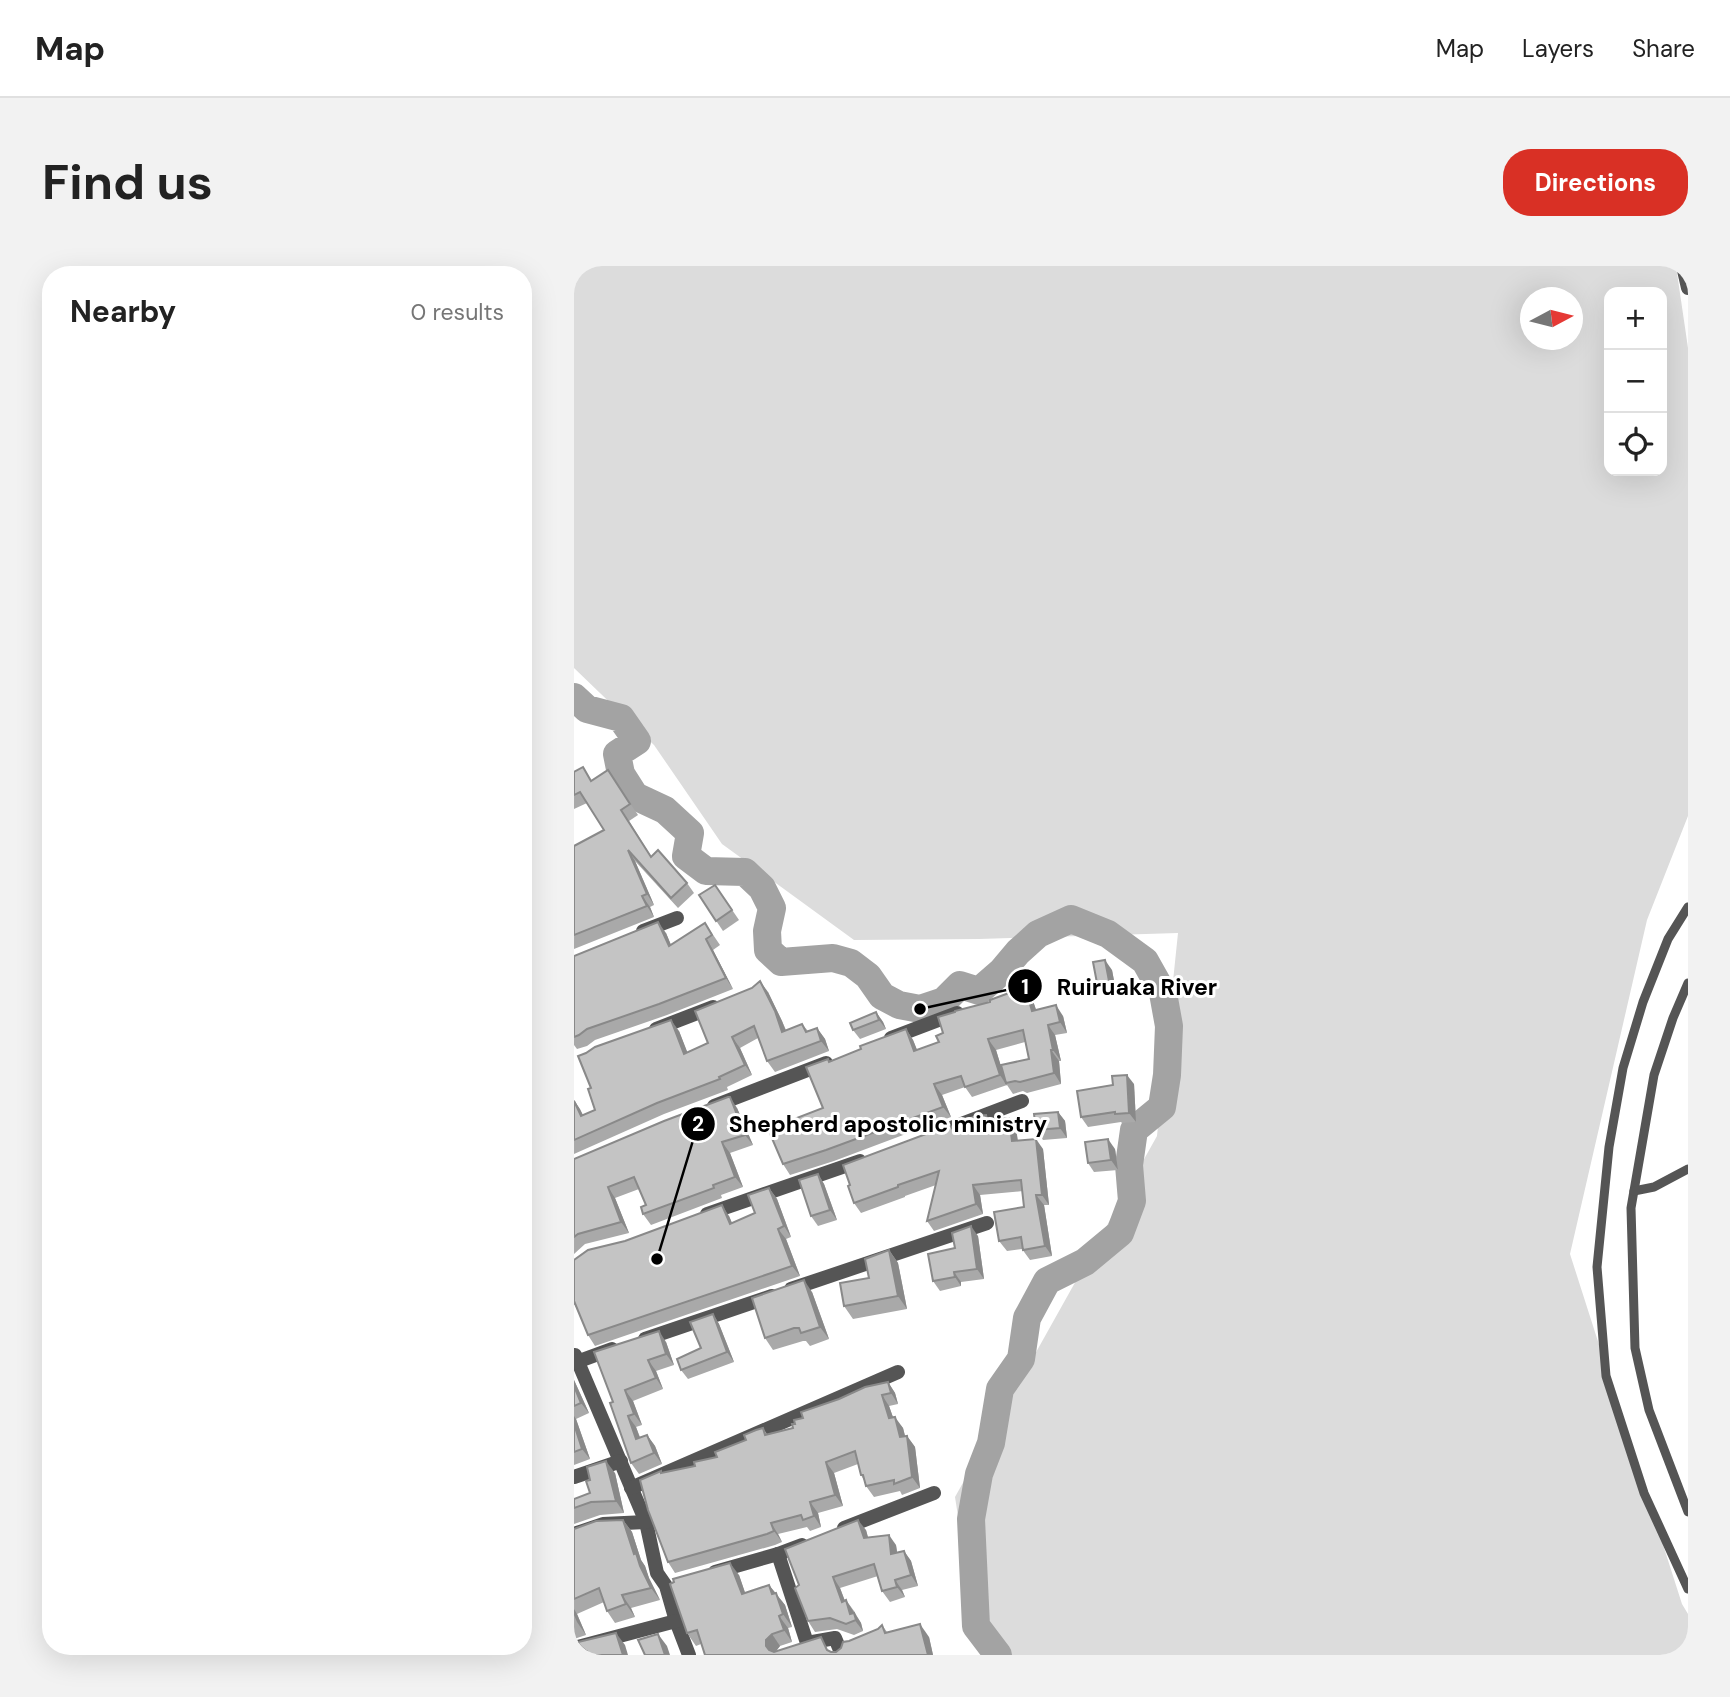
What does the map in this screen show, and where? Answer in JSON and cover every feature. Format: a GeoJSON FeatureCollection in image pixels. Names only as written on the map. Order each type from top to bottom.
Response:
{"type":"FeatureCollection","features":[{"type":"Feature","properties":{"kind":"street"},"geometry":{"type":"LineString","coordinates":[[1684,266],[1688,288]]}},
{"type":"Feature","properties":{"kind":"street"},"geometry":{"type":"LineString","coordinates":[[625,938],[677,918]]}},
{"type":"Feature","properties":{"kind":"street"},"geometry":{"type":"LineString","coordinates":[[648,1032],[732,1000]]}},
{"type":"Feature","properties":{"kind":"street"},"geometry":{"type":"LineString","coordinates":[[872,1045],[974,1006]]}},
{"type":"Feature","properties":{"kind":"street"},"geometry":{"type":"LineString","coordinates":[[707,1109],[834,1060]]}},
{"type":"Feature","properties":{"kind":"street"},"geometry":{"type":"LineString","coordinates":[[923,1138],[1022,1101]]}},
{"type":"Feature","properties":{"kind":"street"},"geometry":{"type":"LineString","coordinates":[[694,1219],[874,1156]]}},
{"type":"Feature","properties":{"kind":"street"},"geometry":{"type":"LineString","coordinates":[[689,1655],[676,1621],[672,1584],[657,1573],[646,1522],[575,1359],[987,1223]]}},
{"type":"Feature","properties":{"kind":"street"},"geometry":{"type":"LineString","coordinates":[[631,1488],[898,1372]]}},
{"type":"Feature","properties":{"kind":"street"},"geometry":{"type":"LineString","coordinates":[[574,1478],[621,1461]]}},
{"type":"Feature","properties":{"kind":"street"},"geometry":{"type":"LineString","coordinates":[[704,1575],[778,1554],[934,1493]]}},
{"type":"Feature","properties":{"kind":"street"},"geometry":{"type":"LineString","coordinates":[[574,1534],[603,1524],[646,1522]]}},
{"type":"Feature","properties":{"kind":"street"},"geometry":{"type":"LineString","coordinates":[[778,1554],[807,1643],[835,1638],[854,1645]]}},
{"type":"Feature","properties":{"kind":"street"},"geometry":{"type":"LineString","coordinates":[[574,1648],[676,1621]]}},
{"type":"Feature","properties":{"kind":"street"},"geometry":{"type":"LineString","coordinates":[[797,1651],[835,1638]]}},
{"type":"Feature","properties":{"kind":"street"},"geometry":{"type":"LineString","coordinates":[[835,1638],[842,1655]]}},
{"type":"Feature","properties":{"kind":"lane"},"geometry":{"type":"LineString","coordinates":[[1688,907],[1668,939],[1643,1002],[1623,1068],[1609,1147],[1597,1267],[1606,1376],[1644,1493],[1688,1589]]}},
{"type":"Feature","properties":{"kind":"lane"},"geometry":{"type":"LineString","coordinates":[[1688,983],[1654,1075],[1631,1208],[1635,1348],[1650,1410],[1688,1512]]}},
{"type":"Feature","properties":{"kind":"lane"},"geometry":{"type":"LineString","coordinates":[[1634,1191],[1654,1187],[1688,1169]]}},
{"type":"Feature","properties":{"kind":"shaded area"},"geometry":{"type":"Polygon","coordinates":[[[574,266],[1676,266],[1688,348],[1688,816],[1647,920],[1570,1254],[1682,1604],[1688,1614],[1688,1655],[1001,1655],[978,1644],[955,1497],[1157,1136],[1178,933],[854,940],[722,844],[654,745],[574,668],[574,266]]]}},
{"type":"Feature","properties":{"kind":"building"},"geometry":{"type":"Polygon","coordinates":[[[583,767],[591,781],[608,770],[630,804],[621,810],[651,857],[658,850],[687,883],[671,898],[628,850],[647,894],[642,896],[647,906],[574,935],[574,846],[604,830],[580,792],[574,795],[574,772],[583,767]]]}},
{"type":"Feature","properties":{"kind":"building"},"geometry":{"type":"Polygon","coordinates":[[[715,885],[732,910],[716,921],[699,895],[715,885]]]}},
{"type":"Feature","properties":{"kind":"building"},"geometry":{"type":"Polygon","coordinates":[[[658,922],[669,946],[705,923],[712,935],[706,939],[726,978],[587,1029],[574,1037],[574,956],[658,922]]]}},
{"type":"Feature","properties":{"kind":"building"},"geometry":{"type":"Polygon","coordinates":[[[1105,960],[1109,981],[1097,983],[1093,962],[1105,960]]]}},
{"type":"Feature","properties":{"kind":"building"},"geometry":{"type":"Polygon","coordinates":[[[760,981],[782,1032],[802,1024],[806,1032],[817,1028],[821,1041],[767,1061],[754,1026],[732,1037],[745,1065],[719,1077],[720,1079],[657,1103],[574,1140],[574,1101],[581,1116],[595,1110],[588,1089],[591,1088],[578,1056],[595,1047],[671,1020],[684,1054],[708,1043],[695,1011],[752,988],[760,981]]]}},
{"type":"Feature","properties":{"kind":"building"},"geometry":{"type":"Polygon","coordinates":[[[1025,987],[1032,1011],[1056,1005],[1060,1022],[1048,1025],[1054,1073],[1006,1083],[1001,1065],[1029,1059],[1023,1030],[988,1039],[1000,1075],[965,1087],[961,1076],[934,1084],[943,1107],[783,1164],[768,1129],[823,1108],[806,1067],[828,1059],[829,1062],[861,1049],[860,1046],[906,1029],[914,1051],[939,1042],[936,1036],[943,1033],[938,1017],[990,1002],[1025,987]]]}},
{"type":"Feature","properties":{"kind":"building"},"geometry":{"type":"Polygon","coordinates":[[[876,1012],[879,1020],[853,1030],[850,1023],[876,1012]]]}},
{"type":"Feature","properties":{"kind":"building"},"geometry":{"type":"Polygon","coordinates":[[[1127,1075],[1129,1113],[1115,1112],[1081,1117],[1077,1091],[1113,1085],[1112,1076],[1127,1075]]]}},
{"type":"Feature","properties":{"kind":"building"},"geometry":{"type":"Polygon","coordinates":[[[728,1097],[745,1135],[722,1142],[735,1177],[713,1185],[714,1188],[643,1214],[641,1207],[646,1205],[634,1177],[608,1187],[621,1222],[574,1237],[574,1159],[728,1097]]]}},
{"type":"Feature","properties":{"kind":"building"},"geometry":{"type":"Polygon","coordinates":[[[1058,1112],[1060,1128],[1036,1130],[1034,1114],[1058,1112]]]}},
{"type":"Feature","properties":{"kind":"building"},"geometry":{"type":"Polygon","coordinates":[[[986,1115],[987,1120],[1009,1118],[1012,1141],[1036,1139],[1042,1195],[1036,1195],[1045,1246],[1023,1250],[1021,1237],[999,1241],[994,1212],[1024,1207],[1021,1180],[973,1185],[976,1204],[927,1221],[939,1171],[854,1203],[843,1165],[950,1125],[953,1130],[962,1121],[986,1115]]]}},
{"type":"Feature","properties":{"kind":"building"},"geometry":{"type":"Polygon","coordinates":[[[1108,1139],[1111,1160],[1088,1163],[1085,1142],[1108,1139]]]}},
{"type":"Feature","properties":{"kind":"building"},"geometry":{"type":"Polygon","coordinates":[[[818,1174],[830,1210],[811,1216],[799,1180],[818,1174]]]}},
{"type":"Feature","properties":{"kind":"building"},"geometry":{"type":"Polygon","coordinates":[[[769,1188],[784,1226],[778,1229],[792,1266],[588,1335],[574,1301],[574,1260],[588,1250],[625,1241],[722,1205],[730,1224],[755,1213],[748,1195],[769,1188]]]}},
{"type":"Feature","properties":{"kind":"building"},"geometry":{"type":"Polygon","coordinates":[[[971,1226],[977,1269],[954,1272],[955,1277],[933,1281],[928,1254],[955,1248],[952,1233],[971,1226]]]}},
{"type":"Feature","properties":{"kind":"building"},"geometry":{"type":"Polygon","coordinates":[[[889,1250],[898,1296],[844,1306],[840,1283],[869,1278],[865,1259],[889,1250]]]}},
{"type":"Feature","properties":{"kind":"building"},"geometry":{"type":"Polygon","coordinates":[[[804,1280],[820,1327],[801,1333],[799,1328],[794,1328],[765,1338],[752,1298],[804,1280]]]}},
{"type":"Feature","properties":{"kind":"building"},"geometry":{"type":"Polygon","coordinates":[[[713,1314],[727,1352],[681,1370],[677,1359],[701,1348],[690,1322],[713,1314]]]}},
{"type":"Feature","properties":{"kind":"building"},"geometry":{"type":"Polygon","coordinates":[[[659,1331],[666,1354],[648,1360],[656,1378],[625,1390],[634,1414],[628,1416],[636,1439],[647,1435],[654,1453],[631,1463],[610,1403],[613,1402],[594,1352],[659,1331]]]}},
{"type":"Feature","properties":{"kind":"building"},"geometry":{"type":"Polygon","coordinates":[[[888,1382],[891,1393],[882,1395],[889,1418],[895,1417],[900,1437],[907,1436],[912,1477],[894,1484],[894,1480],[866,1486],[855,1451],[826,1462],[835,1495],[810,1502],[814,1516],[803,1520],[801,1515],[771,1523],[774,1531],[767,1534],[668,1562],[648,1510],[640,1480],[661,1471],[695,1466],[694,1462],[717,1457],[715,1452],[746,1440],[744,1435],[756,1430],[763,1428],[765,1435],[793,1428],[794,1420],[803,1418],[801,1412],[865,1387],[888,1382]]]}},
{"type":"Feature","properties":{"kind":"building"},"geometry":{"type":"Polygon","coordinates":[[[574,1386],[581,1403],[574,1406],[574,1386]]]}},
{"type":"Feature","properties":{"kind":"building"},"geometry":{"type":"Polygon","coordinates":[[[574,1424],[582,1449],[574,1452],[574,1424]]]}},
{"type":"Feature","properties":{"kind":"building"},"geometry":{"type":"Polygon","coordinates":[[[606,1461],[616,1501],[591,1502],[574,1508],[574,1499],[590,1493],[586,1481],[590,1480],[587,1467],[606,1461]]]}},
{"type":"Feature","properties":{"kind":"building"},"geometry":{"type":"Polygon","coordinates":[[[623,1520],[634,1554],[636,1553],[651,1588],[622,1595],[626,1604],[607,1611],[599,1588],[574,1599],[574,1529],[596,1521],[623,1520]]]}},
{"type":"Feature","properties":{"kind":"building"},"geometry":{"type":"Polygon","coordinates":[[[858,1520],[864,1538],[889,1535],[891,1554],[904,1551],[911,1575],[895,1580],[897,1587],[882,1591],[874,1564],[833,1577],[842,1602],[846,1600],[850,1614],[854,1613],[856,1620],[846,1624],[830,1618],[808,1621],[795,1588],[799,1585],[785,1549],[858,1520]]]}},
{"type":"Feature","properties":{"kind":"building"},"geometry":{"type":"Polygon","coordinates":[[[730,1563],[742,1594],[769,1585],[772,1594],[776,1593],[783,1614],[779,1616],[784,1630],[772,1634],[766,1640],[769,1650],[774,1652],[821,1637],[827,1650],[836,1652],[843,1642],[882,1625],[885,1633],[920,1624],[928,1655],[705,1655],[697,1630],[687,1633],[670,1584],[674,1582],[673,1579],[730,1563]]]}},
{"type":"Feature","properties":{"kind":"building"},"geometry":{"type":"Polygon","coordinates":[[[616,1633],[623,1655],[574,1655],[574,1643],[616,1633]]]}},
{"type":"Feature","properties":{"kind":"building"},"geometry":{"type":"Polygon","coordinates":[[[658,1634],[665,1655],[645,1655],[638,1640],[658,1634]]]}},
{"type":"Feature","properties":{"kind":"waterway"},"geometry":{"type":"LineString","coordinates":[[574,697],[587,709],[621,718],[637,741],[617,754],[621,774],[635,796],[665,810],[690,833],[686,856],[706,871],[745,872],[762,888],[772,908],[767,931],[768,950],[781,962],[833,958],[851,963],[868,976],[882,996],[899,1005],[920,1009],[944,1001],[960,985],[979,991],[1038,934],[1071,919],[1108,934],[1145,961],[1163,993],[1169,1026],[1167,1075],[1162,1107],[1134,1130],[1129,1165],[1132,1201],[1120,1233],[1085,1262],[1047,1281],[1027,1318],[1021,1359],[1000,1389],[991,1443],[979,1474],[971,1519],[976,1626],[998,1655]]}},
{"type":"Feature","properties":{"kind":"place","name":"Ruiruaka River"},"geometry":{"type":"Point","coordinates":[920,1009]}},
{"type":"Feature","properties":{"kind":"place","name":"Shepherd apostolic ministry"},"geometry":{"type":"Point","coordinates":[657,1259]}}]}
